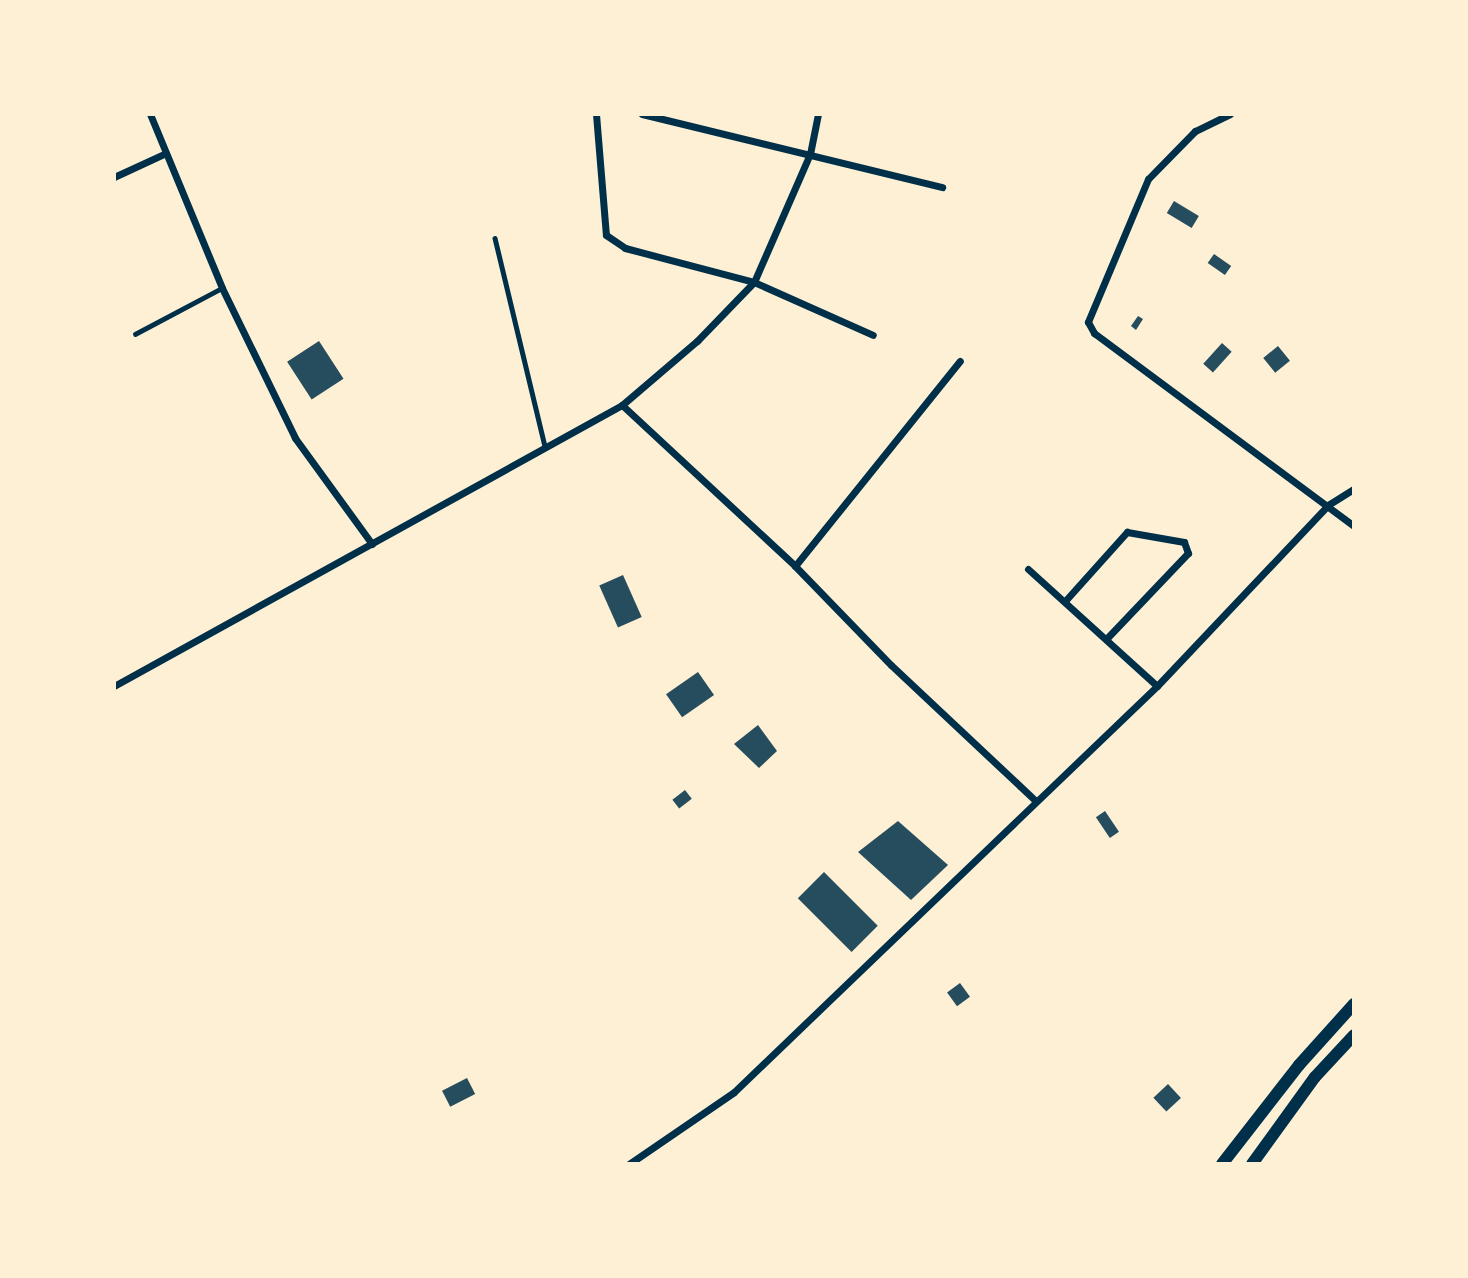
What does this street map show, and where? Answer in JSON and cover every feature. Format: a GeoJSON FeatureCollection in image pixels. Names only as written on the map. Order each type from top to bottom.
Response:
{"type":"FeatureCollection","features":[{"type":"Feature","properties":{"kind":"main road"},"geometry":{"type":"LineString","coordinates":[[1222,1164],[1299,1065],[1354,1004]]}},
{"type":"Feature","properties":{"kind":"main road"},"geometry":{"type":"LineString","coordinates":[[1252,1164],[1315,1077],[1354,1035]]}},
{"type":"Feature","properties":{"kind":"main road"},"geometry":{"type":"LineString","coordinates":[[1299,1065],[1315,1077]]}},
{"type":"Feature","properties":{"kind":"street"},"geometry":{"type":"LineString","coordinates":[[150,114],[222,288],[295,438],[372,544]]}},
{"type":"Feature","properties":{"kind":"street"},"geometry":{"type":"LineString","coordinates":[[596,114],[603,227],[606,235],[625,248],[754,282],[873,335]]}},
{"type":"Feature","properties":{"kind":"street"},"geometry":{"type":"LineString","coordinates":[[642,114],[942,187]]}},
{"type":"Feature","properties":{"kind":"street"},"geometry":{"type":"LineString","coordinates":[[114,686],[622,405],[697,341],[754,282],[810,154],[818,114]]}},
{"type":"Feature","properties":{"kind":"street"},"geometry":{"type":"LineString","coordinates":[[1230,114],[1195,131],[1148,179],[1089,313],[1094,332],[1354,526]]}},
{"type":"Feature","properties":{"kind":"street"},"geometry":{"type":"LineString","coordinates":[[114,177],[166,153]]}},
{"type":"Feature","properties":{"kind":"street"},"geometry":{"type":"LineString","coordinates":[[795,566],[960,361]]}},
{"type":"Feature","properties":{"kind":"street"},"geometry":{"type":"LineString","coordinates":[[622,405],[795,566],[891,665],[1036,801]]}},
{"type":"Feature","properties":{"kind":"street"},"geometry":{"type":"LineString","coordinates":[[629,1164],[734,1092],[1157,686],[1328,505],[1354,489]]}},
{"type":"Feature","properties":{"kind":"street"},"geometry":{"type":"LineString","coordinates":[[1065,601],[1127,532],[1184,542],[1188,553],[1107,638]]}},
{"type":"Feature","properties":{"kind":"street"},"geometry":{"type":"LineString","coordinates":[[1028,569],[1157,686]]}},
{"type":"Feature","properties":{"kind":"lane"},"geometry":{"type":"LineString","coordinates":[[495,238],[546,447]]}},
{"type":"Feature","properties":{"kind":"lane"},"geometry":{"type":"LineString","coordinates":[[135,334],[222,288]]}},
{"type":"Feature","properties":{"kind":"building"},"geometry":{"type":"Polygon","coordinates":[[[1174,201],[1199,216],[1192,228],[1167,213],[1174,201]]]}},
{"type":"Feature","properties":{"kind":"building"},"geometry":{"type":"Polygon","coordinates":[[[1214,254],[1231,266],[1225,275],[1208,263],[1214,254]]]}},
{"type":"Feature","properties":{"kind":"building"},"geometry":{"type":"Polygon","coordinates":[[[1138,316],[1143,319],[1136,330],[1131,326],[1138,316]]]}},
{"type":"Feature","properties":{"kind":"building"},"geometry":{"type":"Polygon","coordinates":[[[319,341],[344,379],[312,399],[287,362],[319,341]]]}},
{"type":"Feature","properties":{"kind":"building"},"geometry":{"type":"Polygon","coordinates":[[[1222,343],[1232,352],[1213,373],[1203,364],[1222,343]]]}},
{"type":"Feature","properties":{"kind":"building"},"geometry":{"type":"Polygon","coordinates":[[[1278,346],[1290,361],[1275,373],[1263,358],[1278,346]]]}},
{"type":"Feature","properties":{"kind":"building"},"geometry":{"type":"Polygon","coordinates":[[[623,575],[642,617],[618,628],[599,586],[623,575]]]}},
{"type":"Feature","properties":{"kind":"building"},"geometry":{"type":"Polygon","coordinates":[[[698,672],[714,695],[682,717],[666,694],[698,672]]]}},
{"type":"Feature","properties":{"kind":"building"},"geometry":{"type":"Polygon","coordinates":[[[758,725],[777,751],[759,768],[734,744],[758,725]]]}},
{"type":"Feature","properties":{"kind":"building"},"geometry":{"type":"Polygon","coordinates":[[[685,790],[692,799],[679,809],[672,800],[685,790]]]}},
{"type":"Feature","properties":{"kind":"building"},"geometry":{"type":"Polygon","coordinates":[[[1105,811],[1119,832],[1110,838],[1096,817],[1105,811]]]}},
{"type":"Feature","properties":{"kind":"building"},"geometry":{"type":"Polygon","coordinates":[[[898,821],[948,865],[911,900],[858,852],[898,821]]]}},
{"type":"Feature","properties":{"kind":"building"},"geometry":{"type":"Polygon","coordinates":[[[824,872],[878,926],[852,952],[798,898],[824,872]]]}},
{"type":"Feature","properties":{"kind":"building"},"geometry":{"type":"Polygon","coordinates":[[[960,983],[970,997],[957,1006],[947,992],[960,983]]]}},
{"type":"Feature","properties":{"kind":"building"},"geometry":{"type":"Polygon","coordinates":[[[467,1078],[475,1094],[450,1107],[442,1091],[467,1078]]]}},
{"type":"Feature","properties":{"kind":"building"},"geometry":{"type":"Polygon","coordinates":[[[1168,1084],[1181,1098],[1166,1112],[1153,1098],[1168,1084]]]}}]}
